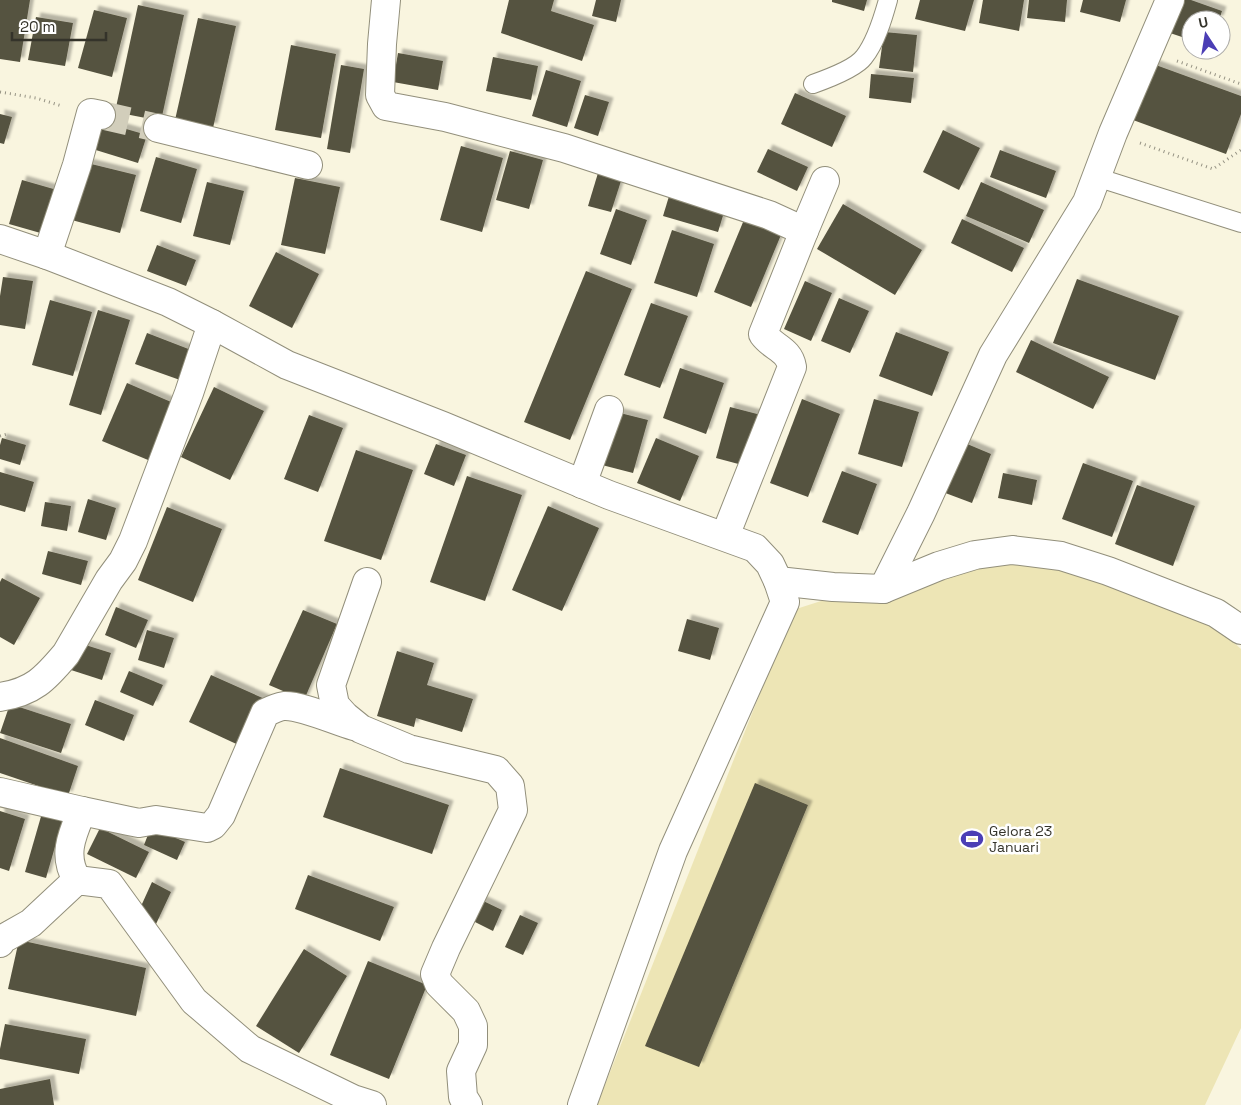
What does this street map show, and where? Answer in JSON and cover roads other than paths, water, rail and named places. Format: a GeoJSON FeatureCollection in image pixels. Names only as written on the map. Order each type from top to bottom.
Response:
{"type":"FeatureCollection","features":[{"type":"Feature","properties":{"kind":"street"},"geometry":{"type":"LineString","coordinates":[[386,0],[380,95],[386,106],[445,116],[564,148],[770,215],[804,231]]}},
{"type":"Feature","properties":{"kind":"street"},"geometry":{"type":"LineString","coordinates":[[883,589],[921,512],[993,354],[1087,202],[1113,133],[1170,0]]}},
{"type":"Feature","properties":{"kind":"street"},"geometry":{"type":"LineString","coordinates":[[47,255],[96,114]]}},
{"type":"Feature","properties":{"kind":"street"},"geometry":{"type":"LineString","coordinates":[[158,128],[308,165]]}},
{"type":"Feature","properties":{"kind":"street"},"geometry":{"type":"LineString","coordinates":[[725,536],[792,367],[790,358],[782,349],[769,342],[763,334],[825,181]]}},
{"type":"Feature","properties":{"kind":"street"},"geometry":{"type":"LineString","coordinates":[[0,239],[47,255],[168,302],[287,365],[443,426],[582,484],[755,548],[770,564],[785,602],[673,851],[582,1105]]}},
{"type":"Feature","properties":{"kind":"street"},"geometry":{"type":"LineString","coordinates":[[0,697],[27,691],[36,685],[58,663],[66,654],[122,561],[133,541],[152,492],[189,393],[212,324]]}},
{"type":"Feature","properties":{"kind":"street"},"geometry":{"type":"LineString","coordinates":[[582,484],[609,410]]}},
{"type":"Feature","properties":{"kind":"street"},"geometry":{"type":"LineString","coordinates":[[778,582],[883,589],[939,566],[975,555],[1012,550],[1061,556],[1108,571],[1216,613],[1241,630]]}},
{"type":"Feature","properties":{"kind":"street"},"geometry":{"type":"LineString","coordinates":[[361,729],[345,716],[336,705],[331,685],[367,582]]}},
{"type":"Feature","properties":{"kind":"street"},"geometry":{"type":"LineString","coordinates":[[0,792],[129,821],[156,820],[207,828],[213,825],[221,815],[265,713],[284,706],[295,707],[361,729],[409,749],[496,770],[510,786],[512,810],[435,974],[439,984],[466,1011],[473,1026],[473,1045],[461,1071],[463,1098],[468,1105]]}},
{"type":"Feature","properties":{"kind":"street"},"geometry":{"type":"LineString","coordinates":[[82,811],[73,833],[69,852],[71,870],[78,880],[109,884],[194,1001],[250,1049],[353,1099],[372,1105]]}},
{"type":"Feature","properties":{"kind":"street"},"geometry":{"type":"LineString","coordinates":[[0,943],[1,940],[32,924],[78,880]]}},
{"type":"Feature","properties":{"kind":"lane"},"geometry":{"type":"LineString","coordinates":[[813,84],[834,77],[864,58],[880,26],[888,0]]}},
{"type":"Feature","properties":{"kind":"lane"},"geometry":{"type":"LineString","coordinates":[[1096,177],[1241,223]]}},
{"type":"Feature","properties":{"kind":"tunnel"},"geometry":{"type":"LineString","coordinates":[[101,115],[158,128]]}},
{"type":"Feature","properties":{"kind":"place","name":"Gelora 23 Januari"},"geometry":{"type":"Point","coordinates":[972,839]}}]}
